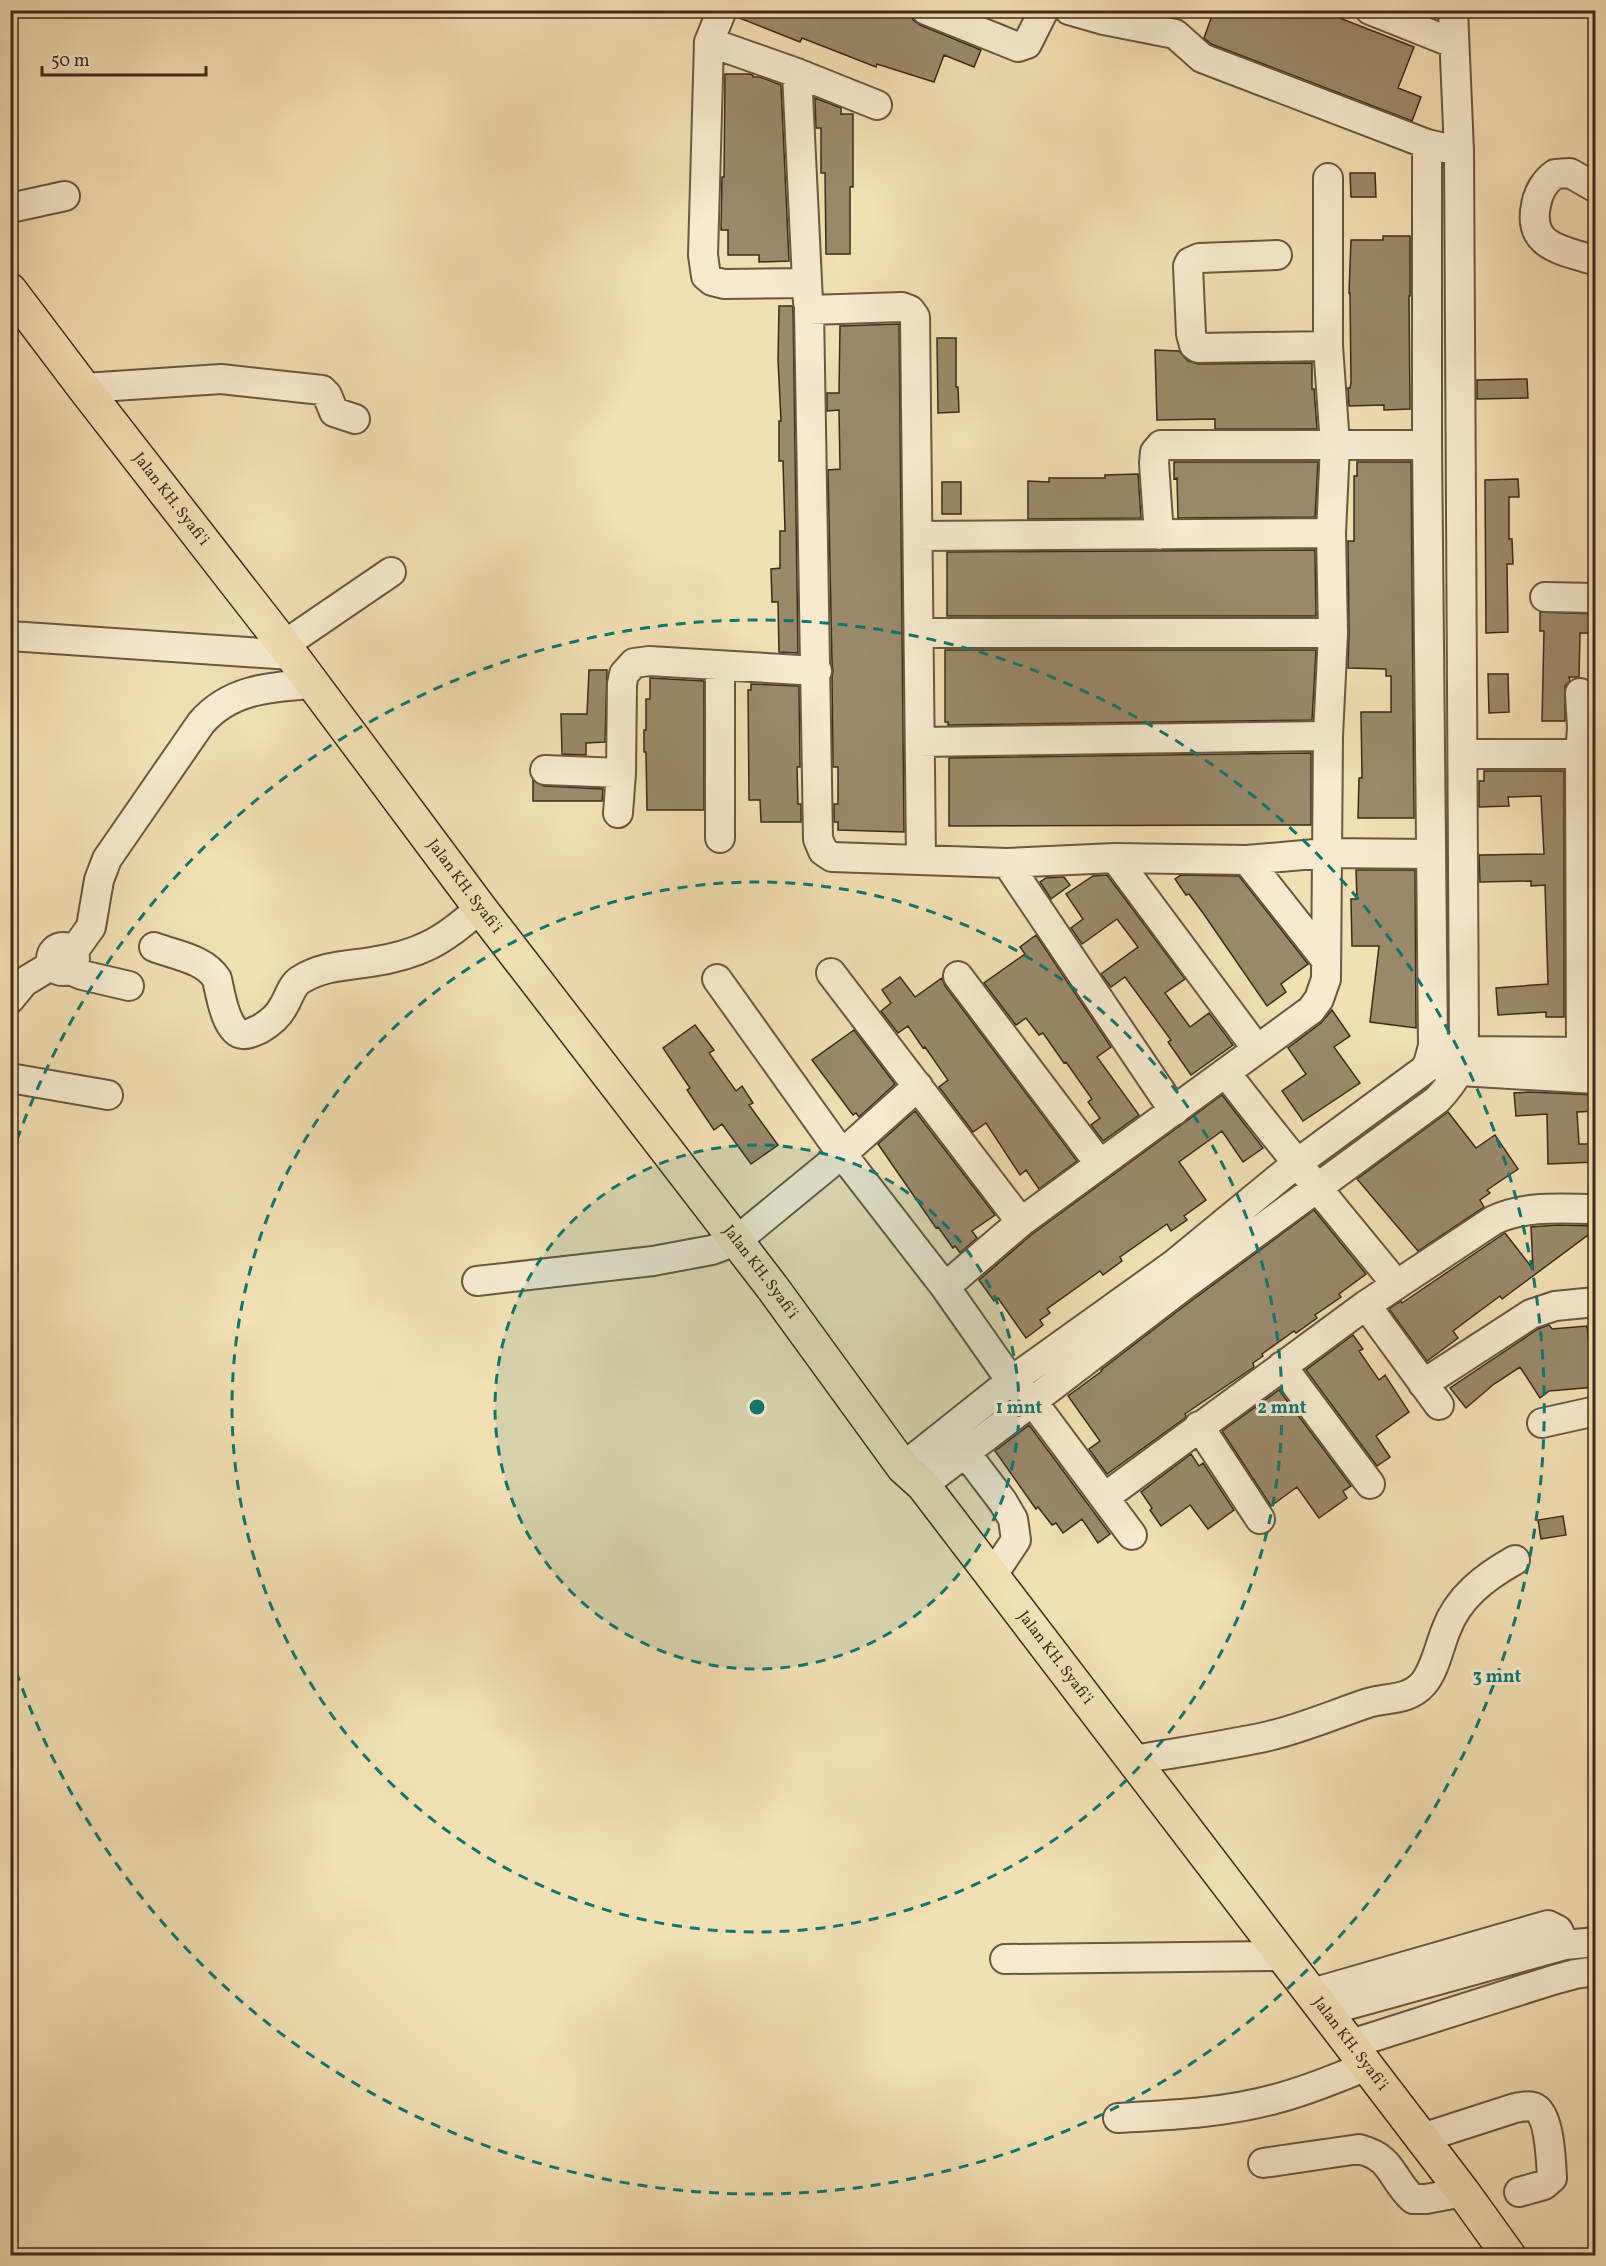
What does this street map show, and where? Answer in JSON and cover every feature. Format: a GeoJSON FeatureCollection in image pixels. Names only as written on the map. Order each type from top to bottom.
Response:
{"type":"FeatureCollection","features":[{"type":"Feature","properties":{"kind":"main road","name":"Jalan KH. Syafi'i"},"geometry":{"type":"LineString","coordinates":[[10,290],[288,650],[480,908],[913,1476],[1319,2002],[1509,2256]]}},
{"type":"Feature","properties":{"kind":"street"},"geometry":{"type":"LineString","coordinates":[[722,10],[709,42],[703,255],[706,276],[712,281],[724,284],[902,307],[910,310],[915,317],[921,859]]}},
{"type":"Feature","properties":{"kind":"street"},"geometry":{"type":"LineString","coordinates":[[926,10],[1018,46],[1027,44],[1044,10]]}},
{"type":"Feature","properties":{"kind":"street"},"geometry":{"type":"LineString","coordinates":[[1069,10],[1106,15],[1175,34],[1202,58],[1427,144],[1459,152]]}},
{"type":"Feature","properties":{"kind":"street"},"geometry":{"type":"LineString","coordinates":[[1370,10],[1452,43]]}},
{"type":"Feature","properties":{"kind":"street"},"geometry":{"type":"LineString","coordinates":[[956,1443],[1011,1381],[1317,1188],[1437,1100],[1455,1079],[1461,1061],[1462,754],[1459,152],[1452,43],[1453,10]]}},
{"type":"Feature","properties":{"kind":"street"},"geometry":{"type":"LineString","coordinates":[[709,42],[797,73],[877,105]]}},
{"type":"Feature","properties":{"kind":"street"},"geometry":{"type":"LineString","coordinates":[[797,73],[808,296],[817,671],[818,838],[823,851],[832,857],[1007,863],[1115,858],[1246,860],[1326,853],[1430,854]]}},
{"type":"Feature","properties":{"kind":"street"},"geometry":{"type":"LineString","coordinates":[[913,1476],[956,1443],[1033,1402],[1179,1275],[1296,1164],[1424,1070],[1430,1055],[1427,144]]}},
{"type":"Feature","properties":{"kind":"street"},"geometry":{"type":"LineString","coordinates":[[1596,188],[1570,173],[1555,174],[1540,191],[1534,217],[1535,228],[1543,241],[1596,261]]}},
{"type":"Feature","properties":{"kind":"street"},"geometry":{"type":"LineString","coordinates":[[945,1287],[1021,1222],[1098,1163],[1174,1111],[1311,1010],[1323,990],[1326,979],[1328,736],[1333,633],[1331,533],[1335,445],[1328,346],[1328,178]]}},
{"type":"Feature","properties":{"kind":"street"},"geometry":{"type":"LineString","coordinates":[[10,208],[65,196]]}},
{"type":"Feature","properties":{"kind":"street"},"geometry":{"type":"LineString","coordinates":[[1277,255],[1199,258],[1190,262],[1188,266],[1191,334],[1194,345],[1198,348],[1328,346]]}},
{"type":"Feature","properties":{"kind":"street"},"geometry":{"type":"LineString","coordinates":[[84,388],[221,378],[252,381],[322,390],[327,395],[334,412],[355,419]]}},
{"type":"Feature","properties":{"kind":"street"},"geometry":{"type":"LineString","coordinates":[[1159,535],[1154,463],[1155,452],[1161,445],[1427,445]]}},
{"type":"Feature","properties":{"kind":"street"},"geometry":{"type":"LineString","coordinates":[[919,536],[1331,533]]}},
{"type":"Feature","properties":{"kind":"street"},"geometry":{"type":"LineString","coordinates":[[10,636],[288,650],[391,572]]}},
{"type":"Feature","properties":{"kind":"street"},"geometry":{"type":"LineString","coordinates":[[1545,597],[1596,598]]}},
{"type":"Feature","properties":{"kind":"street"},"geometry":{"type":"LineString","coordinates":[[920,633],[1333,633]]}},
{"type":"Feature","properties":{"kind":"street"},"geometry":{"type":"LineString","coordinates":[[618,813],[622,684],[627,668],[634,663],[649,661],[817,671]]}},
{"type":"Feature","properties":{"kind":"street"},"geometry":{"type":"LineString","coordinates":[[720,666],[720,838]]}},
{"type":"Feature","properties":{"kind":"street"},"geometry":{"type":"LineString","coordinates":[[10,999],[24,982],[65,962],[91,927],[99,880],[107,860],[213,709],[258,690],[312,684]]}},
{"type":"Feature","properties":{"kind":"street"},"geometry":{"type":"LineString","coordinates":[[1461,1061],[1588,1052],[1588,823],[1586,737],[1580,693]]}},
{"type":"Feature","properties":{"kind":"street"},"geometry":{"type":"LineString","coordinates":[[920,742],[1328,736]]}},
{"type":"Feature","properties":{"kind":"street"},"geometry":{"type":"LineString","coordinates":[[1462,754],[1586,737]]}},
{"type":"Feature","properties":{"kind":"street"},"geometry":{"type":"LineString","coordinates":[[545,770],[621,773]]}},
{"type":"Feature","properties":{"kind":"street"},"geometry":{"type":"LineString","coordinates":[[1429,785],[1462,785]]}},
{"type":"Feature","properties":{"kind":"street"},"geometry":{"type":"LineString","coordinates":[[1115,858],[1257,1049]]}},
{"type":"Feature","properties":{"kind":"street"},"geometry":{"type":"LineString","coordinates":[[1246,860],[1326,960]]}},
{"type":"Feature","properties":{"kind":"street"},"geometry":{"type":"LineString","coordinates":[[1007,863],[1174,1111]]}},
{"type":"Feature","properties":{"kind":"street"},"geometry":{"type":"LineString","coordinates":[[154,947],[203,965],[213,973],[217,979],[229,1023],[237,1032],[243,1034],[270,1023],[285,1005],[294,986],[303,979],[328,967],[390,958],[428,947],[454,932],[480,908]]}},
{"type":"Feature","properties":{"kind":"street"},"geometry":{"type":"LineString","coordinates":[[65,962],[82,975],[129,986]]}},
{"type":"Feature","properties":{"kind":"street"},"geometry":{"type":"LineString","coordinates":[[831,973],[1021,1222]]}},
{"type":"Feature","properties":{"kind":"street"},"geometry":{"type":"LineString","coordinates":[[958,976],[1098,1163]]}},
{"type":"Feature","properties":{"kind":"street"},"geometry":{"type":"LineString","coordinates":[[717,979],[842,1154],[945,1287],[1011,1381],[1033,1402],[1132,1535]]}},
{"type":"Feature","properties":{"kind":"street"},"geometry":{"type":"LineString","coordinates":[[1430,1055],[1596,1079]]}},
{"type":"Feature","properties":{"kind":"street"},"geometry":{"type":"LineString","coordinates":[[1226,1073],[1296,1164],[1396,1284]]}},
{"type":"Feature","properties":{"kind":"street"},"geometry":{"type":"LineString","coordinates":[[10,1078],[108,1095]]}},
{"type":"Feature","properties":{"kind":"street"},"geometry":{"type":"LineString","coordinates":[[477,1281],[653,1261],[712,1250],[736,1241],[842,1154],[918,1086]]}},
{"type":"Feature","properties":{"kind":"street"},"geometry":{"type":"LineString","coordinates":[[1104,1497],[1366,1305],[1494,1220],[1526,1209],[1596,1209]]}},
{"type":"Feature","properties":{"kind":"street"},"geometry":{"type":"LineString","coordinates":[[1366,1305],[1431,1394],[1531,1314],[1556,1306],[1596,1302]]}},
{"type":"Feature","properties":{"kind":"street"},"geometry":{"type":"LineString","coordinates":[[1282,1366],[1370,1484]]}},
{"type":"Feature","properties":{"kind":"street"},"geometry":{"type":"LineString","coordinates":[[1542,1424],[1596,1410]]}},
{"type":"Feature","properties":{"kind":"street"},"geometry":{"type":"LineString","coordinates":[[1199,1426],[1260,1519]]}},
{"type":"Feature","properties":{"kind":"street"},"geometry":{"type":"LineString","coordinates":[[956,1443],[1003,1502],[1013,1519],[1016,1530],[1016,1540],[992,1576]]}},
{"type":"Feature","properties":{"kind":"street"},"geometry":{"type":"LineString","coordinates":[[1134,1760],[1269,1736],[1373,1702],[1412,1694],[1423,1684],[1429,1674],[1447,1626],[1471,1590],[1489,1575],[1515,1560]]}},
{"type":"Feature","properties":{"kind":"street"},"geometry":{"type":"LineString","coordinates":[[1319,2002],[1548,1925],[1558,1930],[1565,1945],[1596,1941]]}},
{"type":"Feature","properties":{"kind":"street"},"geometry":{"type":"LineString","coordinates":[[1005,1959],[1283,1956]]}},
{"type":"Feature","properties":{"kind":"street"},"geometry":{"type":"LineString","coordinates":[[1118,2118],[1184,2115],[1246,2106],[1305,2091],[1359,2055],[1564,1977],[1596,1971]]}},
{"type":"Feature","properties":{"kind":"street"},"geometry":{"type":"LineString","coordinates":[[1422,2138],[1515,2108],[1529,2106],[1537,2109],[1543,2118],[1550,2147],[1552,2178],[1544,2185],[1519,2192]]}},
{"type":"Feature","properties":{"kind":"street"},"geometry":{"type":"LineString","coordinates":[[1263,2163],[1359,2150],[1374,2153],[1387,2163],[1403,2191],[1413,2199],[1426,2199],[1463,2192]]}},
{"type":"Feature","properties":{"kind":"building"},"geometry":{"type":"Polygon","coordinates":[[[738,10],[910,10],[913,20],[920,25],[981,50],[974,67],[944,55],[934,82],[877,64],[876,67],[802,38],[800,42],[737,17],[738,10]]]}},
{"type":"Feature","properties":{"kind":"building"},"geometry":{"type":"Polygon","coordinates":[[[1214,10],[1319,10],[1414,47],[1398,88],[1421,97],[1412,121],[1211,44],[1204,38],[1214,10]]]}},
{"type":"Feature","properties":{"kind":"building"},"geometry":{"type":"Polygon","coordinates":[[[725,74],[749,74],[781,85],[789,261],[759,262],[759,255],[728,255],[728,230],[721,230],[725,74]]]}},
{"type":"Feature","properties":{"kind":"building"},"geometry":{"type":"Polygon","coordinates":[[[815,98],[841,108],[841,114],[853,114],[850,254],[826,254],[825,173],[821,173],[821,128],[816,128],[815,98]]]}},
{"type":"Feature","properties":{"kind":"building"},"geometry":{"type":"Polygon","coordinates":[[[1350,173],[1375,173],[1376,197],[1351,197],[1350,173]]]}},
{"type":"Feature","properties":{"kind":"building"},"geometry":{"type":"Polygon","coordinates":[[[1383,236],[1410,236],[1410,409],[1384,410],[1384,405],[1349,406],[1351,240],[1383,240],[1383,236]]]}},
{"type":"Feature","properties":{"kind":"building"},"geometry":{"type":"Polygon","coordinates":[[[779,306],[792,306],[793,308],[798,653],[779,652],[778,602],[772,602],[771,569],[780,568],[780,531],[785,531],[783,461],[779,461],[779,421],[781,421],[778,360],[779,306]]]}},
{"type":"Feature","properties":{"kind":"building"},"geometry":{"type":"Polygon","coordinates":[[[899,324],[904,832],[838,830],[838,822],[834,822],[834,804],[838,804],[838,767],[833,767],[828,470],[840,469],[839,410],[827,411],[827,393],[839,393],[840,326],[899,324]]]}},
{"type":"Feature","properties":{"kind":"building"},"geometry":{"type":"Polygon","coordinates":[[[937,338],[956,338],[956,387],[958,387],[959,412],[938,413],[937,338]]]}},
{"type":"Feature","properties":{"kind":"building"},"geometry":{"type":"Polygon","coordinates":[[[1155,350],[1179,351],[1188,361],[1198,364],[1312,363],[1312,389],[1314,389],[1317,429],[1215,429],[1215,419],[1157,420],[1155,350]]]}},
{"type":"Feature","properties":{"kind":"building"},"geometry":{"type":"Polygon","coordinates":[[[1527,379],[1528,398],[1477,399],[1477,380],[1527,379]]]}},
{"type":"Feature","properties":{"kind":"building"},"geometry":{"type":"Polygon","coordinates":[[[1174,462],[1318,462],[1315,517],[1178,518],[1177,478],[1174,479],[1174,462]]]}},
{"type":"Feature","properties":{"kind":"building"},"geometry":{"type":"Polygon","coordinates":[[[1357,462],[1411,462],[1414,818],[1358,818],[1359,778],[1362,778],[1361,712],[1391,712],[1391,676],[1386,676],[1386,669],[1348,668],[1348,541],[1354,541],[1354,476],[1357,476],[1357,462]]]}},
{"type":"Feature","properties":{"kind":"building"},"geometry":{"type":"Polygon","coordinates":[[[1138,474],[1141,518],[1028,519],[1028,481],[1049,482],[1049,478],[1105,478],[1105,475],[1138,474]]]}},
{"type":"Feature","properties":{"kind":"building"},"geometry":{"type":"Polygon","coordinates":[[[1518,479],[1519,497],[1509,497],[1509,539],[1512,539],[1513,564],[1507,564],[1508,632],[1486,633],[1485,480],[1518,479]]]}},
{"type":"Feature","properties":{"kind":"building"},"geometry":{"type":"Polygon","coordinates":[[[942,482],[961,482],[961,514],[942,514],[942,482]]]}},
{"type":"Feature","properties":{"kind":"building"},"geometry":{"type":"Polygon","coordinates":[[[1315,550],[1316,616],[947,616],[947,552],[1315,550]]]}},
{"type":"Feature","properties":{"kind":"building"},"geometry":{"type":"Polygon","coordinates":[[[1540,612],[1596,614],[1596,633],[1580,633],[1579,677],[1569,677],[1570,681],[1565,686],[1565,721],[1542,721],[1544,631],[1540,631],[1540,612]]]}},
{"type":"Feature","properties":{"kind":"building"},"geometry":{"type":"Polygon","coordinates":[[[945,650],[1316,650],[1312,720],[948,725],[948,722],[945,722],[945,650]]]}},
{"type":"Feature","properties":{"kind":"building"},"geometry":{"type":"Polygon","coordinates":[[[589,670],[607,670],[605,742],[586,743],[586,755],[562,754],[561,714],[587,714],[589,670]]]}},
{"type":"Feature","properties":{"kind":"building"},"geometry":{"type":"Polygon","coordinates":[[[1488,674],[1508,674],[1509,712],[1489,713],[1488,674]]]}},
{"type":"Feature","properties":{"kind":"building"},"geometry":{"type":"Polygon","coordinates":[[[650,678],[704,681],[704,810],[647,810],[644,730],[646,730],[646,699],[650,699],[650,678]]]}},
{"type":"Feature","properties":{"kind":"building"},"geometry":{"type":"Polygon","coordinates":[[[751,684],[799,686],[800,767],[797,767],[801,822],[761,822],[760,800],[749,800],[748,690],[751,690],[751,684]]]}},
{"type":"Feature","properties":{"kind":"building"},"geometry":{"type":"Polygon","coordinates":[[[1311,753],[1311,825],[949,826],[949,758],[1311,753]]]}},
{"type":"Feature","properties":{"kind":"building"},"geometry":{"type":"Polygon","coordinates":[[[1484,771],[1564,771],[1564,1017],[1546,1017],[1546,1012],[1498,1015],[1496,988],[1548,984],[1545,885],[1531,886],[1531,881],[1480,882],[1479,855],[1544,854],[1541,796],[1508,797],[1509,806],[1479,807],[1479,781],[1484,781],[1484,771]]]}},
{"type":"Feature","properties":{"kind":"building"},"geometry":{"type":"Polygon","coordinates":[[[533,780],[544,786],[603,789],[602,801],[533,801],[533,780]]]}},
{"type":"Feature","properties":{"kind":"building"},"geometry":{"type":"Polygon","coordinates":[[[1356,870],[1415,870],[1416,1028],[1370,1022],[1379,946],[1352,946],[1351,899],[1357,899],[1356,870]]]}},
{"type":"Feature","properties":{"kind":"building"},"geometry":{"type":"Polygon","coordinates":[[[1107,875],[1185,979],[1165,993],[1190,1027],[1209,1013],[1233,1045],[1191,1075],[1168,1042],[1171,1040],[1125,977],[1111,987],[1101,974],[1138,947],[1117,919],[1082,944],[1071,928],[1083,919],[1066,894],[1093,876],[1107,875]]]}},
{"type":"Feature","properties":{"kind":"building"},"geometry":{"type":"Polygon","coordinates":[[[1181,875],[1239,876],[1308,964],[1281,984],[1286,992],[1267,1006],[1203,913],[1175,879],[1181,875]]]}},
{"type":"Feature","properties":{"kind":"building"},"geometry":{"type":"Polygon","coordinates":[[[1064,877],[1070,885],[1051,899],[1040,882],[1046,878],[1064,877]]]}},
{"type":"Feature","properties":{"kind":"building"},"geometry":{"type":"Polygon","coordinates":[[[1036,935],[1111,1047],[1097,1057],[1139,1115],[1103,1141],[1091,1125],[1100,1118],[1088,1102],[1092,1099],[1066,1062],[1064,1063],[1043,1033],[1039,1035],[1026,1018],[1016,1025],[984,983],[1025,954],[1020,947],[1036,935]]]}},
{"type":"Feature","properties":{"kind":"building"},"geometry":{"type":"Polygon","coordinates":[[[900,977],[915,997],[942,978],[945,986],[1077,1161],[1039,1189],[1026,1170],[1020,1175],[986,1123],[973,1132],[939,1087],[948,1080],[925,1047],[923,1048],[908,1026],[898,1033],[881,1011],[891,1003],[882,990],[900,977]]]}},
{"type":"Feature","properties":{"kind":"building"},"geometry":{"type":"Polygon","coordinates":[[[1332,1010],[1350,1036],[1334,1047],[1360,1083],[1303,1121],[1282,1091],[1306,1074],[1288,1048],[1321,1023],[1332,1010]]]}},
{"type":"Feature","properties":{"kind":"building"},"geometry":{"type":"Polygon","coordinates":[[[695,1025],[714,1050],[709,1053],[736,1091],[742,1086],[753,1103],[749,1105],[778,1145],[751,1164],[722,1124],[714,1130],[687,1090],[690,1088],[663,1048],[695,1025]]]}},
{"type":"Feature","properties":{"kind":"building"},"geometry":{"type":"Polygon","coordinates":[[[854,1030],[895,1084],[859,1117],[856,1113],[853,1115],[812,1060],[854,1030]]]}},
{"type":"Feature","properties":{"kind":"building"},"geometry":{"type":"Polygon","coordinates":[[[1514,1093],[1596,1095],[1596,1111],[1577,1112],[1579,1144],[1596,1144],[1596,1162],[1548,1164],[1547,1114],[1516,1116],[1514,1093]]]}},
{"type":"Feature","properties":{"kind":"building"},"geometry":{"type":"Polygon","coordinates":[[[1222,1095],[1263,1148],[1243,1162],[1222,1131],[1179,1162],[1206,1200],[1184,1216],[1187,1220],[1171,1231],[1167,1224],[1120,1257],[1122,1261],[1103,1275],[1100,1271],[1047,1309],[1050,1313],[1040,1320],[1043,1325],[1026,1338],[998,1298],[994,1301],[979,1280],[1031,1235],[1222,1095]]]}},
{"type":"Feature","properties":{"kind":"building"},"geometry":{"type":"Polygon","coordinates":[[[915,1111],[995,1215],[972,1231],[977,1238],[960,1253],[955,1246],[953,1248],[938,1227],[936,1228],[878,1144],[915,1111]]]}},
{"type":"Feature","properties":{"kind":"building"},"geometry":{"type":"Polygon","coordinates":[[[1448,1112],[1476,1148],[1495,1135],[1518,1169],[1487,1190],[1490,1193],[1480,1200],[1484,1207],[1418,1251],[1357,1179],[1448,1112]]]}},
{"type":"Feature","properties":{"kind":"building"},"geometry":{"type":"Polygon","coordinates":[[[1314,1210],[1366,1274],[1339,1294],[1341,1297],[1315,1315],[1317,1318],[1262,1354],[1263,1356],[1253,1363],[1254,1367],[1185,1414],[1185,1418],[1107,1474],[1089,1449],[1100,1441],[1068,1396],[1314,1210]]]}},
{"type":"Feature","properties":{"kind":"building"},"geometry":{"type":"Polygon","coordinates":[[[1596,1226],[1596,1229],[1502,1299],[1500,1296],[1453,1331],[1458,1338],[1427,1361],[1389,1309],[1401,1301],[1402,1303],[1505,1233],[1533,1269],[1531,1227],[1596,1226]]]}},
{"type":"Feature","properties":{"kind":"building"},"geometry":{"type":"Polygon","coordinates":[[[1549,1325],[1552,1329],[1587,1326],[1589,1345],[1596,1344],[1596,1387],[1549,1391],[1540,1398],[1520,1367],[1494,1384],[1466,1408],[1450,1388],[1538,1329],[1549,1325]]]}},
{"type":"Feature","properties":{"kind":"building"},"geometry":{"type":"Polygon","coordinates":[[[1353,1335],[1363,1349],[1359,1351],[1379,1380],[1385,1375],[1409,1412],[1376,1436],[1390,1457],[1377,1466],[1306,1370],[1353,1335]]]}},
{"type":"Feature","properties":{"kind":"building"},"geometry":{"type":"Polygon","coordinates":[[[1279,1390],[1351,1486],[1343,1491],[1347,1498],[1319,1518],[1297,1487],[1271,1506],[1222,1431],[1279,1390]]]}},
{"type":"Feature","properties":{"kind":"building"},"geometry":{"type":"Polygon","coordinates":[[[1029,1425],[1110,1534],[1098,1543],[1082,1519],[1063,1533],[1056,1523],[1052,1525],[1038,1507],[1036,1509],[995,1451],[1029,1425]]]}},
{"type":"Feature","properties":{"kind":"building"},"geometry":{"type":"Polygon","coordinates":[[[1191,1454],[1199,1466],[1203,1463],[1234,1510],[1208,1529],[1190,1505],[1161,1526],[1141,1492],[1191,1454]]]}},
{"type":"Feature","properties":{"kind":"building"},"geometry":{"type":"Polygon","coordinates":[[[1563,1516],[1566,1535],[1541,1539],[1538,1520],[1563,1516]]]}}]}
